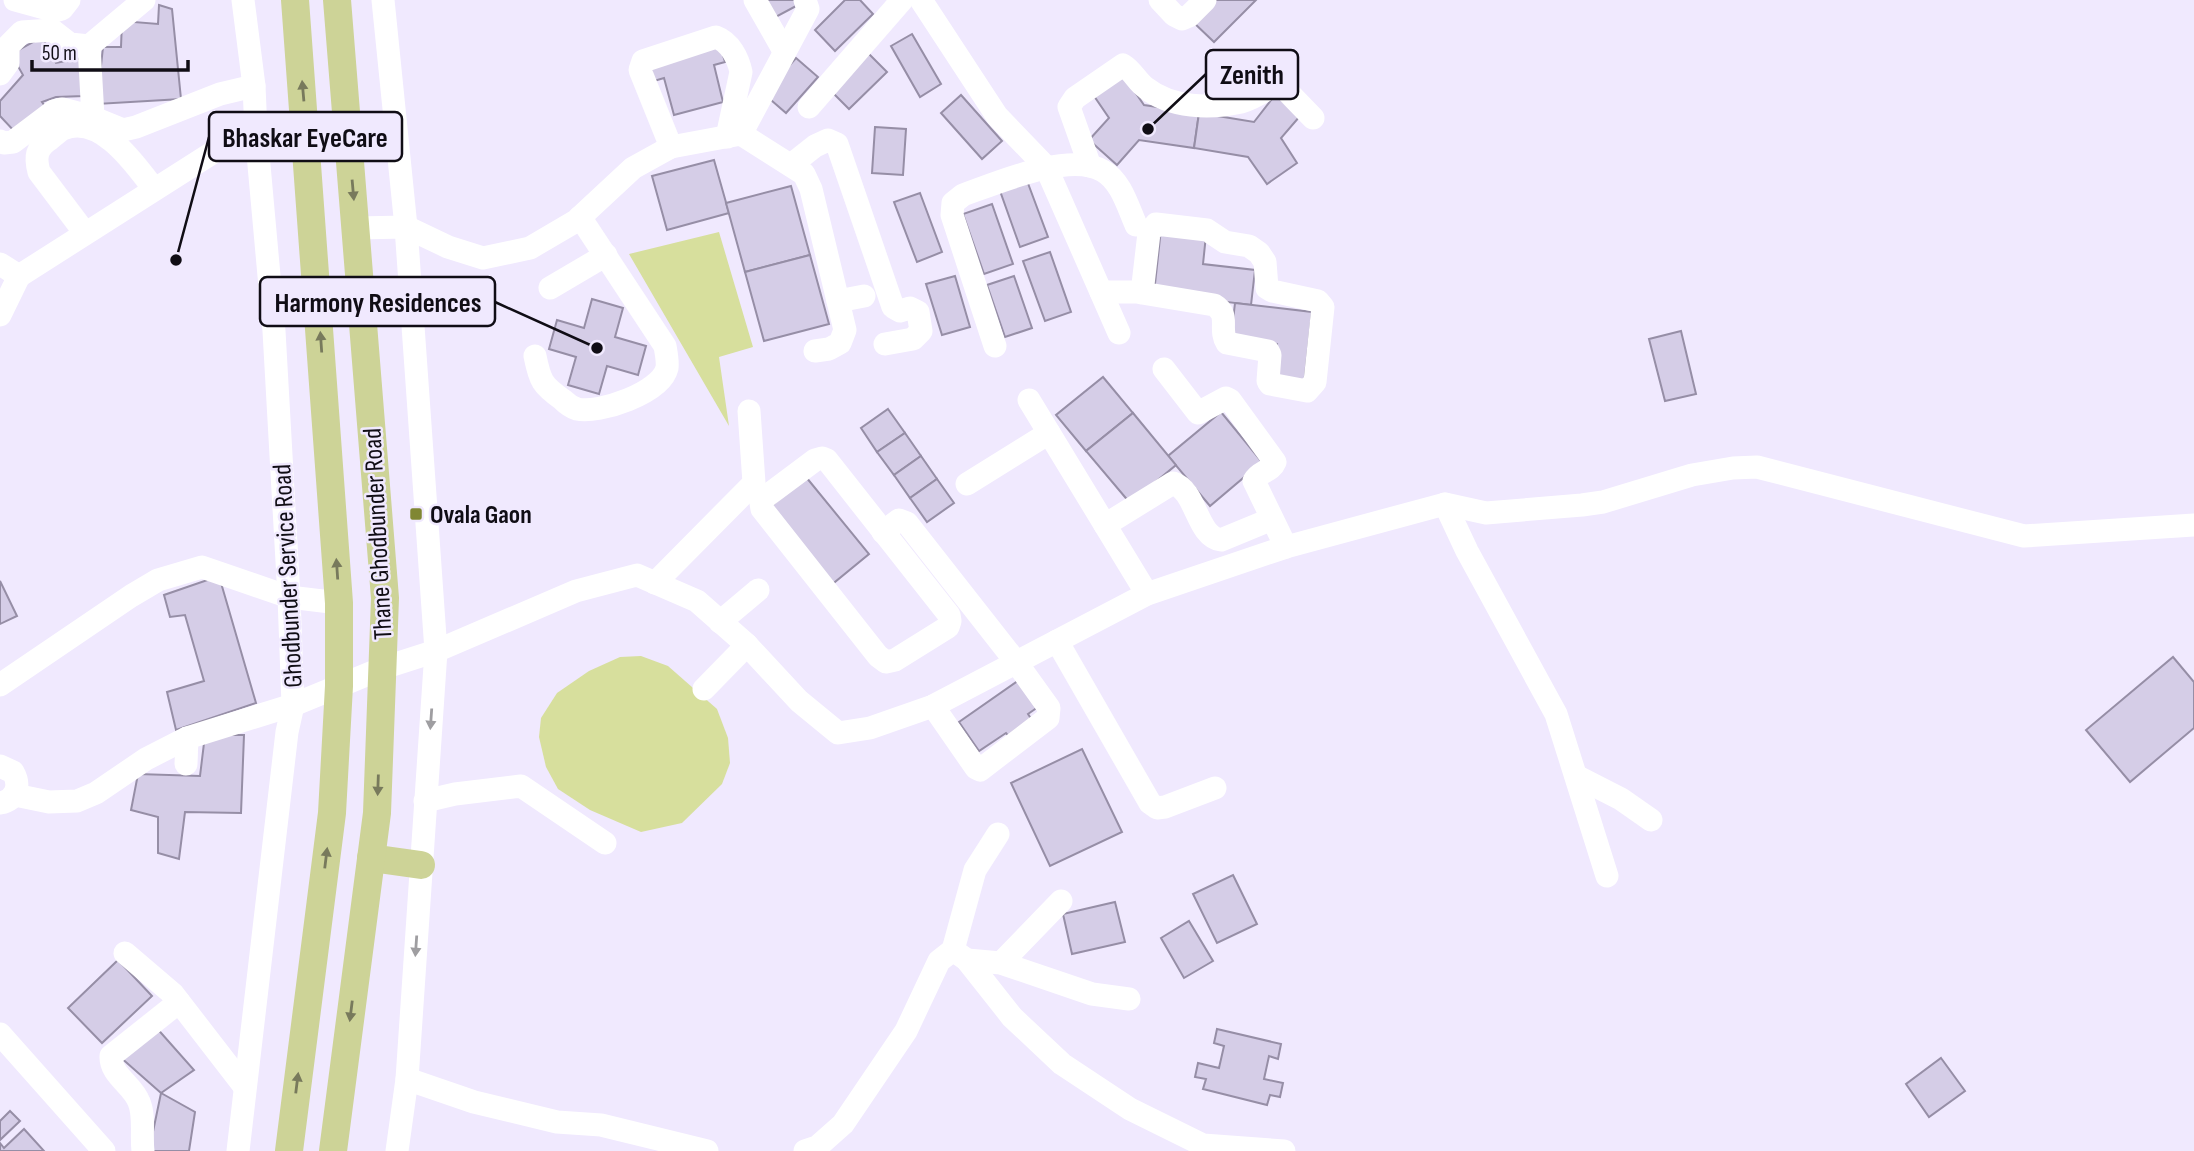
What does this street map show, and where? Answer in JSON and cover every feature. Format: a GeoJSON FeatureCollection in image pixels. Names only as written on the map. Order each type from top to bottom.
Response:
{"type":"FeatureCollection","features":[{"type":"Feature","properties":{"kind":"main road","name":"Thane Ghodbunder Road"},"geometry":{"type":"LineString","coordinates":[[289,1151],[332,813],[339,686],[339,603],[295,0]]}},
{"type":"Feature","properties":{"kind":"main road","name":"Thane Ghodbunder Road"},"geometry":{"type":"LineString","coordinates":[[333,1151],[377,813],[385,598],[337,0]]}},
{"type":"Feature","properties":{"kind":"main road"},"geometry":{"type":"LineString","coordinates":[[371,858],[421,865]]}},
{"type":"Feature","properties":{"kind":"street"},"geometry":{"type":"LineString","coordinates":[[15,0],[55,11],[62,9],[69,0]]}},
{"type":"Feature","properties":{"kind":"street"},"geometry":{"type":"LineString","coordinates":[[0,74],[8,63],[8,46],[22,32],[52,30],[69,44],[89,46],[144,0]]}},
{"type":"Feature","properties":{"kind":"street","name":"Ghodbunder Service Road"},"geometry":{"type":"LineString","coordinates":[[238,1151],[287,732],[293,705],[274,331],[254,86],[243,0]]}},
{"type":"Feature","properties":{"kind":"street"},"geometry":{"type":"LineString","coordinates":[[383,0],[405,227],[436,651],[407,1079],[397,1151]]}},
{"type":"Feature","properties":{"kind":"street"},"geometry":{"type":"LineString","coordinates":[[755,0],[784,51]]}},
{"type":"Feature","properties":{"kind":"street"},"geometry":{"type":"LineString","coordinates":[[809,107],[902,0]]}},
{"type":"Feature","properties":{"kind":"street"},"geometry":{"type":"LineString","coordinates":[[921,0],[997,116],[1046,167],[1119,333]]}},
{"type":"Feature","properties":{"kind":"street"},"geometry":{"type":"LineString","coordinates":[[1160,0],[1174,15],[1182,19],[1189,16],[1205,0]]}},
{"type":"Feature","properties":{"kind":"street"},"geometry":{"type":"LineString","coordinates":[[734,135],[809,3]]}},
{"type":"Feature","properties":{"kind":"street"},"geometry":{"type":"LineString","coordinates":[[671,147],[640,64],[716,37],[728,44],[740,65],[734,135]]}},
{"type":"Feature","properties":{"kind":"street"},"geometry":{"type":"LineString","coordinates":[[89,46],[93,117]]}},
{"type":"Feature","properties":{"kind":"street"},"geometry":{"type":"LineString","coordinates":[[1090,166],[1069,107],[1075,98],[1123,65],[1130,69],[1144,87],[1163,99],[1191,106],[1241,102],[1275,84],[1282,86],[1313,118]]}},
{"type":"Feature","properties":{"kind":"street"},"geometry":{"type":"LineString","coordinates":[[0,141],[4,144],[13,142],[54,111],[62,109],[93,117],[123,130],[220,94],[254,86]]}},
{"type":"Feature","properties":{"kind":"street"},"geometry":{"type":"LineString","coordinates":[[0,315],[10,270],[85,233],[231,141],[256,132],[305,125]]}},
{"type":"Feature","properties":{"kind":"street"},"geometry":{"type":"LineString","coordinates":[[85,233],[39,172],[36,161],[37,152],[45,142],[63,129],[78,126],[99,132],[124,150],[154,188]]}},
{"type":"Feature","properties":{"kind":"street"},"geometry":{"type":"LineString","coordinates":[[356,228],[405,227],[448,247],[483,258],[530,248],[580,217],[633,169],[671,147],[734,135],[804,174],[811,189],[845,330],[841,343],[829,349],[815,351]]}},
{"type":"Feature","properties":{"kind":"street"},"geometry":{"type":"LineString","coordinates":[[791,165],[815,146],[828,140],[837,144],[893,307],[900,311],[910,308],[918,312],[921,323],[921,331],[913,339],[885,344]]}},
{"type":"Feature","properties":{"kind":"street"},"geometry":{"type":"LineString","coordinates":[[995,346],[952,215],[953,203],[963,195],[1046,167],[1090,166],[1105,171],[1118,185],[1136,225]]}},
{"type":"Feature","properties":{"kind":"street"},"geometry":{"type":"LineString","coordinates":[[536,356],[540,380],[547,389],[574,408],[588,410],[636,397],[657,382],[667,369],[665,346],[580,217]]}},
{"type":"Feature","properties":{"kind":"street"},"geometry":{"type":"LineString","coordinates":[[1101,292],[1142,293],[1214,305],[1221,309],[1224,315],[1223,338],[1227,343],[1268,351],[1270,384],[1307,391],[1315,382],[1323,307],[1318,301],[1267,288],[1265,262],[1259,253],[1249,246],[1225,242],[1207,230],[1156,224],[1149,233],[1142,293]]}},
{"type":"Feature","properties":{"kind":"street"},"geometry":{"type":"LineString","coordinates":[[550,288],[606,255]]}},
{"type":"Feature","properties":{"kind":"street"},"geometry":{"type":"LineString","coordinates":[[838,301],[864,296]]}},
{"type":"Feature","properties":{"kind":"street"},"geometry":{"type":"LineString","coordinates":[[1164,369],[1198,413],[1221,400],[1230,400],[1275,462],[1254,481],[1286,547]]}},
{"type":"Feature","properties":{"kind":"street"},"geometry":{"type":"LineString","coordinates":[[1029,400],[1147,594]]}},
{"type":"Feature","properties":{"kind":"street"},"geometry":{"type":"LineString","coordinates":[[654,583],[754,483],[749,411]]}},
{"type":"Feature","properties":{"kind":"street"},"geometry":{"type":"LineString","coordinates":[[967,484],[1049,433]]}},
{"type":"Feature","properties":{"kind":"street"},"geometry":{"type":"LineString","coordinates":[[822,458],[827,460],[883,531],[949,615],[950,621],[948,627],[895,660],[886,662],[770,520],[761,503],[815,460],[822,458]]}},
{"type":"Feature","properties":{"kind":"street"},"geometry":{"type":"LineString","coordinates":[[0,766],[8,768],[16,778],[17,783],[7,799],[77,801],[96,793],[146,759],[187,737],[293,705],[383,668],[436,651],[576,591],[637,575],[697,601],[747,645],[799,701],[838,733],[870,728],[933,706],[1147,594],[1286,547],[1445,504],[1486,513],[1582,505],[1603,502],[1692,475],[1757,467],[2024,536],[2194,525]]}},
{"type":"Feature","properties":{"kind":"street"},"geometry":{"type":"LineString","coordinates":[[1105,525],[1173,483],[1183,489],[1216,540],[1272,519]]}},
{"type":"Feature","properties":{"kind":"street"},"geometry":{"type":"LineString","coordinates":[[1445,504],[1467,551],[1556,714],[1607,876]]}},
{"type":"Feature","properties":{"kind":"street"},"geometry":{"type":"LineString","coordinates":[[883,531],[899,520],[907,523],[1016,662],[1050,713],[1048,719],[984,768],[976,768],[933,706]]}},
{"type":"Feature","properties":{"kind":"street"},"geometry":{"type":"LineString","coordinates":[[0,685],[158,580],[202,567],[289,597],[339,603]]}},
{"type":"Feature","properties":{"kind":"street"},"geometry":{"type":"LineString","coordinates":[[720,621],[758,590]]}},
{"type":"Feature","properties":{"kind":"street"},"geometry":{"type":"LineString","coordinates":[[1057,641],[1150,803],[1157,808],[1165,807],[1215,788]]}},
{"type":"Feature","properties":{"kind":"street"},"geometry":{"type":"LineString","coordinates":[[704,689],[747,645]]}},
{"type":"Feature","properties":{"kind":"street"},"geometry":{"type":"LineString","coordinates":[[186,764],[187,737]]}},
{"type":"Feature","properties":{"kind":"street"},"geometry":{"type":"LineString","coordinates":[[1576,776],[1621,799],[1651,821]]}},
{"type":"Feature","properties":{"kind":"street"},"geometry":{"type":"LineString","coordinates":[[425,801],[455,794],[521,786],[605,843]]}},
{"type":"Feature","properties":{"kind":"street"},"geometry":{"type":"LineString","coordinates":[[998,834],[975,870],[960,955],[1012,1017],[1062,1064],[1130,1109],[1203,1145],[1284,1151]]}},
{"type":"Feature","properties":{"kind":"street"},"geometry":{"type":"LineString","coordinates":[[1001,963],[1061,901]]}},
{"type":"Feature","properties":{"kind":"street"},"geometry":{"type":"LineString","coordinates":[[125,953],[173,994],[244,1086]]}},
{"type":"Feature","properties":{"kind":"street"},"geometry":{"type":"LineString","coordinates":[[805,1151],[817,1147],[843,1124],[906,1031],[939,961],[960,955],[1001,963],[1092,994],[1129,999]]}},
{"type":"Feature","properties":{"kind":"street"},"geometry":{"type":"LineString","coordinates":[[144,1151],[142,1112],[138,1099],[112,1067],[111,1056],[179,1002]]}},
{"type":"Feature","properties":{"kind":"street"},"geometry":{"type":"LineString","coordinates":[[0,1034],[103,1151]]}},
{"type":"Feature","properties":{"kind":"street"},"geometry":{"type":"LineString","coordinates":[[407,1079],[474,1102],[557,1122],[601,1125],[707,1151]]}},
{"type":"Feature","properties":{"kind":"green space"},"geometry":{"type":"Polygon","coordinates":[[[719,232],[753,347],[719,357],[729,426],[629,254],[719,232]]]}},
{"type":"Feature","properties":{"kind":"green space"},"geometry":{"type":"Polygon","coordinates":[[[641,656],[668,666],[717,709],[728,738],[730,763],[722,784],[682,823],[641,832],[590,810],[558,789],[546,767],[539,737],[541,718],[557,693],[589,671],[620,657],[641,656]]]}},
{"type":"Feature","properties":{"kind":"building"},"geometry":{"type":"Polygon","coordinates":[[[762,0],[795,0],[798,5],[772,19],[762,0]]]}},
{"type":"Feature","properties":{"kind":"building"},"geometry":{"type":"Polygon","coordinates":[[[845,0],[860,0],[873,14],[835,51],[815,30],[845,0]]]}},
{"type":"Feature","properties":{"kind":"building"},"geometry":{"type":"Polygon","coordinates":[[[1213,0],[1256,0],[1214,42],[1192,21],[1213,0]]]}},
{"type":"Feature","properties":{"kind":"building"},"geometry":{"type":"Polygon","coordinates":[[[159,5],[172,9],[181,99],[97,104],[103,47],[121,47],[122,21],[158,24],[159,5]]]}},
{"type":"Feature","properties":{"kind":"building"},"geometry":{"type":"Polygon","coordinates":[[[912,34],[941,84],[920,97],[891,46],[912,34]]]}},
{"type":"Feature","properties":{"kind":"building"},"geometry":{"type":"Polygon","coordinates":[[[42,37],[56,63],[82,58],[84,96],[56,97],[42,102],[47,109],[15,132],[0,116],[0,101],[23,75],[11,54],[42,37]]]}},
{"type":"Feature","properties":{"kind":"building"},"geometry":{"type":"Polygon","coordinates":[[[720,45],[725,62],[714,65],[723,102],[674,115],[664,78],[654,81],[649,63],[720,45]]]}},
{"type":"Feature","properties":{"kind":"building"},"geometry":{"type":"Polygon","coordinates":[[[867,52],[887,72],[849,109],[830,90],[867,52]]]}},
{"type":"Feature","properties":{"kind":"building"},"geometry":{"type":"Polygon","coordinates":[[[796,58],[818,77],[786,113],[764,94],[796,58]]]}},
{"type":"Feature","properties":{"kind":"building"},"geometry":{"type":"Polygon","coordinates":[[[1122,73],[1144,105],[1199,113],[1194,148],[1139,140],[1117,165],[1089,140],[1109,118],[1092,93],[1122,73]]]}},
{"type":"Feature","properties":{"kind":"building"},"geometry":{"type":"Polygon","coordinates":[[[961,95],[1002,141],[982,159],[941,113],[961,95]]]}},
{"type":"Feature","properties":{"kind":"building"},"geometry":{"type":"Polygon","coordinates":[[[1275,95],[1300,116],[1281,138],[1297,163],[1267,184],[1248,157],[1194,148],[1199,113],[1254,122],[1275,95]]]}},
{"type":"Feature","properties":{"kind":"building"},"geometry":{"type":"Polygon","coordinates":[[[875,127],[906,129],[903,175],[872,173],[875,127]]]}},
{"type":"Feature","properties":{"kind":"building"},"geometry":{"type":"Polygon","coordinates":[[[714,160],[729,213],[667,230],[652,176],[714,160]]]}},
{"type":"Feature","properties":{"kind":"building"},"geometry":{"type":"Polygon","coordinates":[[[1026,178],[1048,237],[1020,247],[999,188],[1026,178]]]}},
{"type":"Feature","properties":{"kind":"building"},"geometry":{"type":"Polygon","coordinates":[[[791,186],[810,255],[745,272],[726,203],[791,186]]]}},
{"type":"Feature","properties":{"kind":"building"},"geometry":{"type":"Polygon","coordinates":[[[920,193],[942,252],[917,262],[894,202],[920,193]]]}},
{"type":"Feature","properties":{"kind":"building"},"geometry":{"type":"Polygon","coordinates":[[[992,204],[1013,264],[984,274],[963,214],[992,204]]]}},
{"type":"Feature","properties":{"kind":"building"},"geometry":{"type":"Polygon","coordinates":[[[1161,229],[1206,235],[1203,264],[1255,270],[1251,305],[1154,293],[1161,229]]]}},
{"type":"Feature","properties":{"kind":"building"},"geometry":{"type":"Polygon","coordinates":[[[1050,252],[1071,312],[1045,321],[1023,261],[1050,252]]]}},
{"type":"Feature","properties":{"kind":"building"},"geometry":{"type":"Polygon","coordinates":[[[810,255],[829,324],[764,341],[745,272],[810,255]]]}},
{"type":"Feature","properties":{"kind":"building"},"geometry":{"type":"Polygon","coordinates":[[[955,276],[970,327],[942,335],[926,284],[955,276]]]}},
{"type":"Feature","properties":{"kind":"building"},"geometry":{"type":"Polygon","coordinates":[[[1014,276],[1032,328],[1005,337],[987,285],[1014,276]]]}},
{"type":"Feature","properties":{"kind":"building"},"geometry":{"type":"Polygon","coordinates":[[[592,299],[623,308],[615,337],[646,346],[638,375],[607,366],[599,394],[568,385],[576,357],[549,349],[557,320],[584,328],[592,299]]]}},
{"type":"Feature","properties":{"kind":"building"},"geometry":{"type":"Polygon","coordinates":[[[1235,303],[1312,312],[1304,385],[1272,381],[1277,344],[1231,338],[1235,303]]]}},
{"type":"Feature","properties":{"kind":"building"},"geometry":{"type":"Polygon","coordinates":[[[1681,331],[1696,394],[1665,401],[1649,339],[1681,331]]]}},
{"type":"Feature","properties":{"kind":"building"},"geometry":{"type":"Polygon","coordinates":[[[1103,377],[1133,413],[1086,451],[1056,415],[1103,377]]]}},
{"type":"Feature","properties":{"kind":"building"},"geometry":{"type":"Polygon","coordinates":[[[888,409],[905,433],[877,452],[861,428],[888,409]]]}},
{"type":"Feature","properties":{"kind":"building"},"geometry":{"type":"Polygon","coordinates":[[[1221,412],[1262,462],[1210,506],[1168,456],[1221,412]]]}},
{"type":"Feature","properties":{"kind":"building"},"geometry":{"type":"Polygon","coordinates":[[[1133,413],[1176,465],[1130,503],[1086,451],[1133,413]]]}},
{"type":"Feature","properties":{"kind":"building"},"geometry":{"type":"Polygon","coordinates":[[[905,433],[921,456],[894,475],[877,452],[905,433]]]}},
{"type":"Feature","properties":{"kind":"building"},"geometry":{"type":"Polygon","coordinates":[[[921,456],[937,479],[910,498],[894,475],[921,456]]]}},
{"type":"Feature","properties":{"kind":"building"},"geometry":{"type":"Polygon","coordinates":[[[806,477],[869,554],[830,586],[766,510],[806,477]]]}},
{"type":"Feature","properties":{"kind":"building"},"geometry":{"type":"Polygon","coordinates":[[[937,479],[954,503],[927,522],[910,498],[937,479]]]}},
{"type":"Feature","properties":{"kind":"building"},"geometry":{"type":"Polygon","coordinates":[[[219,576],[256,703],[176,730],[167,692],[204,681],[185,615],[170,617],[164,595],[219,576]]]}},
{"type":"Feature","properties":{"kind":"building"},"geometry":{"type":"Polygon","coordinates":[[[0,581],[17,616],[0,624],[0,581]]]}},
{"type":"Feature","properties":{"kind":"building"},"geometry":{"type":"Polygon","coordinates":[[[2173,657],[2194,682],[2194,728],[2130,782],[2086,730],[2173,657]]]}},
{"type":"Feature","properties":{"kind":"building"},"geometry":{"type":"Polygon","coordinates":[[[1019,680],[1038,707],[1028,714],[1034,723],[1011,739],[1006,733],[979,751],[959,722],[1019,680]]]}},
{"type":"Feature","properties":{"kind":"building"},"geometry":{"type":"Polygon","coordinates":[[[205,735],[244,735],[241,813],[185,812],[179,859],[158,853],[158,817],[131,810],[138,774],[200,776],[205,735]]]}},
{"type":"Feature","properties":{"kind":"building"},"geometry":{"type":"Polygon","coordinates":[[[1082,749],[1122,832],[1050,866],[1011,783],[1082,749]]]}},
{"type":"Feature","properties":{"kind":"building"},"geometry":{"type":"Polygon","coordinates":[[[1233,875],[1257,924],[1217,943],[1193,894],[1233,875]]]}},
{"type":"Feature","properties":{"kind":"building"},"geometry":{"type":"Polygon","coordinates":[[[1115,902],[1125,942],[1072,954],[1063,914],[1115,902]]]}},
{"type":"Feature","properties":{"kind":"building"},"geometry":{"type":"Polygon","coordinates":[[[1189,921],[1213,961],[1184,978],[1161,938],[1189,921]]]}},
{"type":"Feature","properties":{"kind":"building"},"geometry":{"type":"Polygon","coordinates":[[[118,960],[152,996],[102,1043],[68,1008],[118,960]]]}},
{"type":"Feature","properties":{"kind":"building"},"geometry":{"type":"Polygon","coordinates":[[[154,1025],[194,1070],[161,1093],[119,1056],[154,1025]]]}},
{"type":"Feature","properties":{"kind":"building"},"geometry":{"type":"Polygon","coordinates":[[[1217,1029],[1281,1044],[1278,1059],[1269,1056],[1264,1079],[1283,1083],[1280,1097],[1270,1095],[1267,1105],[1203,1089],[1206,1079],[1195,1077],[1198,1063],[1219,1068],[1224,1046],[1214,1043],[1217,1029]]]}},
{"type":"Feature","properties":{"kind":"building"},"geometry":{"type":"Polygon","coordinates":[[[1941,1058],[1965,1091],[1929,1117],[1906,1084],[1941,1058]]]}},
{"type":"Feature","properties":{"kind":"building"},"geometry":{"type":"Polygon","coordinates":[[[161,1093],[195,1112],[189,1151],[149,1151],[161,1093]]]}},
{"type":"Feature","properties":{"kind":"building"},"geometry":{"type":"Polygon","coordinates":[[[10,1111],[20,1121],[0,1140],[0,1121],[10,1111]]]}},
{"type":"Feature","properties":{"kind":"building"},"geometry":{"type":"Polygon","coordinates":[[[24,1129],[44,1151],[0,1151],[0,1143],[4,1148],[24,1129]]]}},
{"type":"Feature","properties":{"kind":"place","name":"Zenith"},"geometry":{"type":"Point","coordinates":[1148,129]}},
{"type":"Feature","properties":{"kind":"place","name":"Bhaskar EyeCare"},"geometry":{"type":"Point","coordinates":[176,260]}},
{"type":"Feature","properties":{"kind":"place","name":"Harmony Residences"},"geometry":{"type":"Point","coordinates":[597,348]}},
{"type":"Feature","properties":{"kind":"place","name":"Ovala Gaon"},"geometry":{"type":"Point","coordinates":[416,514]}}]}
